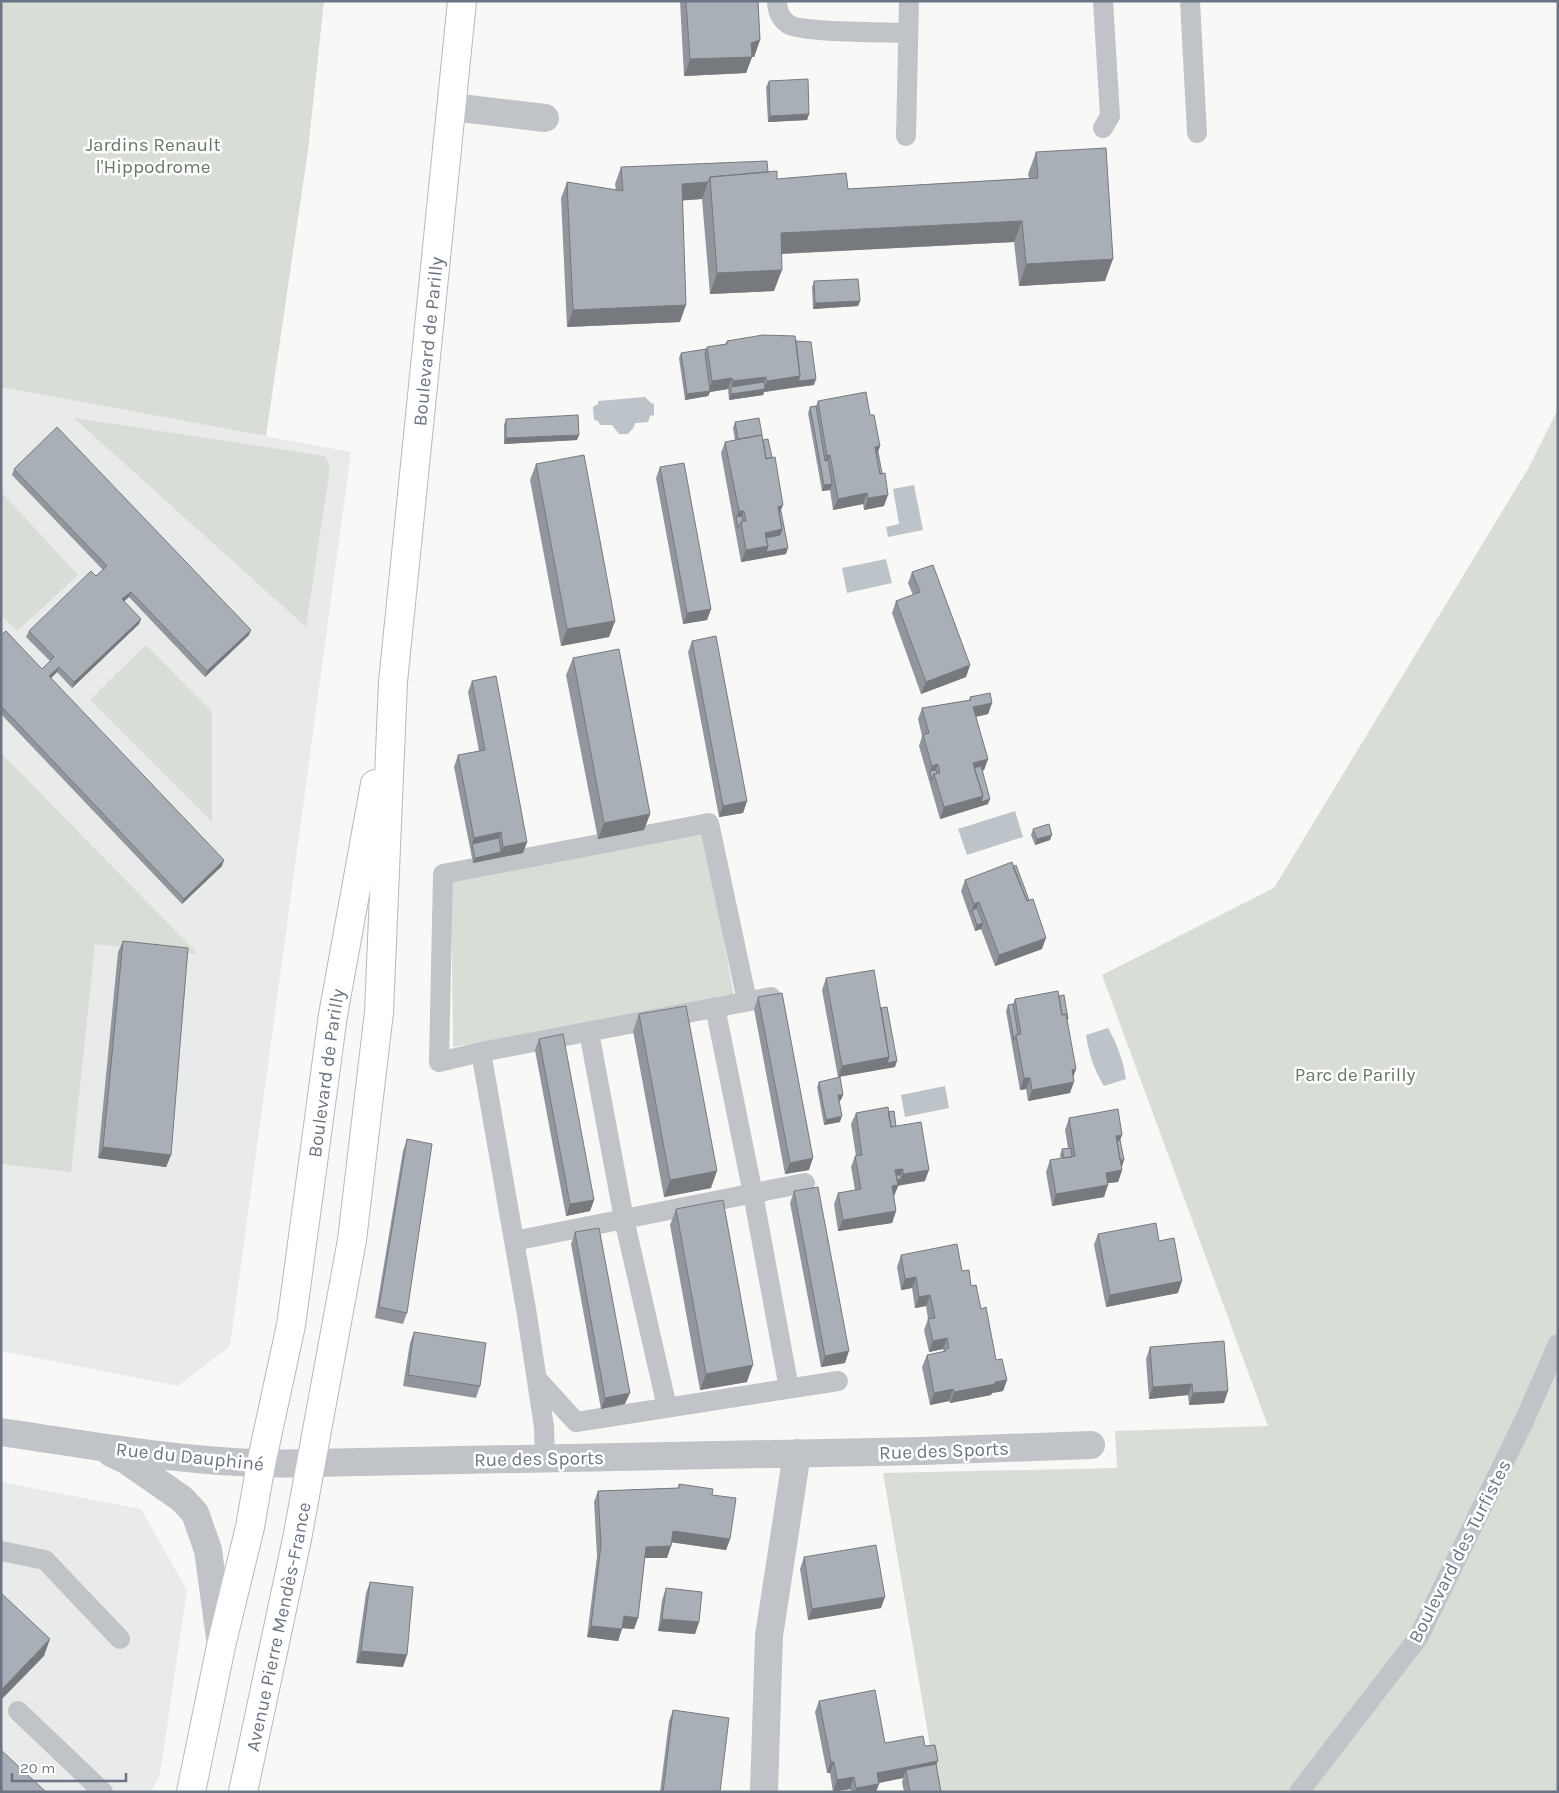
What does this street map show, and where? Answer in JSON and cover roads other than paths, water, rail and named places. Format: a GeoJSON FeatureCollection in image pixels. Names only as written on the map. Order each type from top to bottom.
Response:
{"type":"FeatureCollection","features":[{"type":"Feature","properties":{"kind":"main road","name":"Boulevard de Parilly"},"geometry":{"type":"LineString","coordinates":[[311,1463],[352,1240],[379,1012],[394,682],[462,1]]}},
{"type":"Feature","properties":{"kind":"main road","name":"Boulevard de Parilly"},"geometry":{"type":"LineString","coordinates":[[271,1464],[333,1015],[394,682]]}},
{"type":"Feature","properties":{"kind":"main road","name":"Avenue Pierre Mendès-France"},"geometry":{"type":"LineString","coordinates":[[243,1792],[297,1539],[311,1463]]}},
{"type":"Feature","properties":{"kind":"main road"},"geometry":{"type":"LineString","coordinates":[[191,1792],[221,1646],[250,1527],[271,1464]]}},
{"type":"Feature","properties":{"kind":"street"},"geometry":{"type":"LineString","coordinates":[[452,107],[545,118]]}},
{"type":"Feature","properties":{"kind":"street","name":"Rue du Dauphiné"},"geometry":{"type":"LineString","coordinates":[[1,1432],[193,1459],[271,1464]]}},
{"type":"Feature","properties":{"kind":"street","name":"Rue des Sports"},"geometry":{"type":"LineString","coordinates":[[271,1464],[796,1454],[1091,1445]]}},
{"type":"Feature","properties":{"kind":"street","name":"Rue du Dauphiné"},"geometry":{"type":"LineString","coordinates":[[99,1446],[134,1466],[182,1499],[195,1513],[208,1550],[221,1646]]}},
{"type":"Feature","properties":{"kind":"street"},"geometry":{"type":"LineString","coordinates":[[764,1792],[770,1636],[796,1454]]}},
{"type":"Feature","properties":{"kind":"lane"},"geometry":{"type":"LineString","coordinates":[[776,1],[778,13],[789,26],[811,30],[908,33]]}},
{"type":"Feature","properties":{"kind":"lane"},"geometry":{"type":"LineString","coordinates":[[906,136],[909,1]]}},
{"type":"Feature","properties":{"kind":"lane"},"geometry":{"type":"LineString","coordinates":[[1103,1],[1110,116],[1103,128]]}},
{"type":"Feature","properties":{"kind":"lane"},"geometry":{"type":"LineString","coordinates":[[1190,1],[1198,133]]}},
{"type":"Feature","properties":{"kind":"lane"},"geometry":{"type":"LineString","coordinates":[[748,1001],[710,823],[443,874],[439,1062],[481,1052],[771,997]]}},
{"type":"Feature","properties":{"kind":"lane"},"geometry":{"type":"LineString","coordinates":[[715,1007],[753,1194],[789,1388]]}},
{"type":"Feature","properties":{"kind":"lane"},"geometry":{"type":"LineString","coordinates":[[588,1032],[624,1219],[667,1408]]}},
{"type":"Feature","properties":{"kind":"lane"},"geometry":{"type":"LineString","coordinates":[[481,1052],[537,1379],[544,1427],[545,1458]]}},
{"type":"Feature","properties":{"kind":"lane"},"geometry":{"type":"LineString","coordinates":[[514,1241],[805,1183]]}},
{"type":"Feature","properties":{"kind":"lane","name":"Boulevard des Turfistes"},"geometry":{"type":"LineString","coordinates":[[1299,1792],[1418,1638],[1525,1419],[1558,1344]]}},
{"type":"Feature","properties":{"kind":"lane"},"geometry":{"type":"LineString","coordinates":[[537,1379],[576,1422],[838,1381]]}},
{"type":"Feature","properties":{"kind":"lane"},"geometry":{"type":"LineString","coordinates":[[1,1551],[45,1560],[120,1639]]}},
{"type":"Feature","properties":{"kind":"lane"},"geometry":{"type":"LineString","coordinates":[[18,1711],[103,1792]]}},
{"type":"Feature","properties":{"kind":"park label","name":"Jardins Renault l'Hippodrome"},"geometry":{"type":"Point","coordinates":[153,155]}},
{"type":"Feature","properties":{"kind":"park label","name":"Parc de Parilly"},"geometry":{"type":"Point","coordinates":[1355,1074]}}]}
